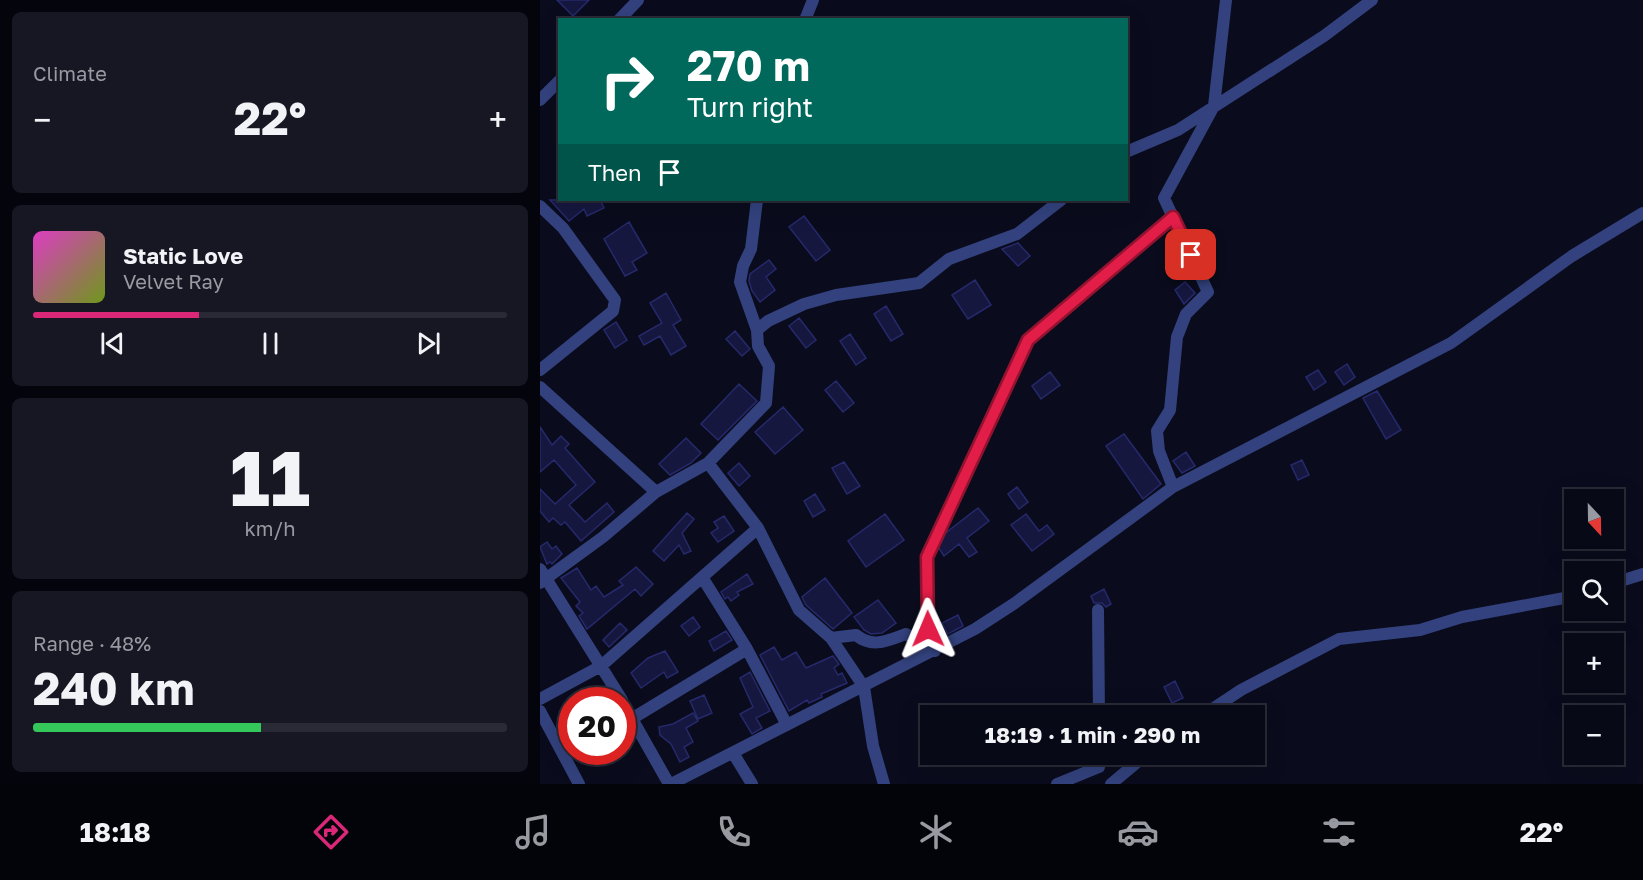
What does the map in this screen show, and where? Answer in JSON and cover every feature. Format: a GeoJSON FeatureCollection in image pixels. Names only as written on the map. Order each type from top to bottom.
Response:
{"type":"FeatureCollection","features":[{"type":"Feature","properties":{"kind":"street"},"geometry":{"type":"LineString","coordinates":[[621,18],[638,0]]}},
{"type":"Feature","properties":{"kind":"street"},"geometry":{"type":"LineString","coordinates":[[806,18],[813,0]]}},
{"type":"Feature","properties":{"kind":"street"},"geometry":{"type":"LineString","coordinates":[[1173,487],[1159,451],[1157,431],[1170,410],[1177,337],[1186,314],[1208,292],[1164,198],[1214,106],[1226,0]]}},
{"type":"Feature","properties":{"kind":"street"},"geometry":{"type":"LineString","coordinates":[[1128,151],[1160,140],[1324,36],[1372,0]]}},
{"type":"Feature","properties":{"kind":"street"},"geometry":{"type":"LineString","coordinates":[[540,100],[558,82]]}},
{"type":"Feature","properties":{"kind":"street"},"geometry":{"type":"LineString","coordinates":[[614,687],[542,577],[656,492],[708,463],[766,404],[769,366],[758,346],[757,330],[740,282],[743,266],[751,249],[757,201]]}},
{"type":"Feature","properties":{"kind":"street"},"geometry":{"type":"LineString","coordinates":[[757,330],[784,312],[814,301],[836,295],[919,283],[949,260],[1017,234],[1060,201]]}},
{"type":"Feature","properties":{"kind":"street"},"geometry":{"type":"LineString","coordinates":[[540,206],[563,228],[615,300],[613,311],[540,370]]}},
{"type":"Feature","properties":{"kind":"street"},"geometry":{"type":"LineString","coordinates":[[636,723],[670,784],[936,651],[1015,603],[1173,487],[1451,343],[1572,256],[1643,213]]}},
{"type":"Feature","properties":{"kind":"street"},"geometry":{"type":"LineString","coordinates":[[540,387],[656,492]]}},
{"type":"Feature","properties":{"kind":"street"},"geometry":{"type":"LineString","coordinates":[[708,463],[758,528],[799,610],[831,638],[864,687],[873,746],[884,784]]}},
{"type":"Feature","properties":{"kind":"street"},"geometry":{"type":"LineString","coordinates":[[540,699],[601,666],[758,528]]}},
{"type":"Feature","properties":{"kind":"street"},"geometry":{"type":"LineString","coordinates":[[1624,580],[1643,574]]}},
{"type":"Feature","properties":{"kind":"street"},"geometry":{"type":"LineString","coordinates":[[702,578],[747,649],[787,725]]}},
{"type":"Feature","properties":{"kind":"street"},"geometry":{"type":"LineString","coordinates":[[1219,705],[1250,685],[1339,639],[1420,630],[1476,614],[1564,598]]}},
{"type":"Feature","properties":{"kind":"street"},"geometry":{"type":"LineString","coordinates":[[1098,610],[1099,705]]}},
{"type":"Feature","properties":{"kind":"street"},"geometry":{"type":"LineString","coordinates":[[831,638],[856,635],[865,642],[875,644],[906,634],[936,651]]}},
{"type":"Feature","properties":{"kind":"street"},"geometry":{"type":"LineString","coordinates":[[636,716],[747,649]]}},
{"type":"Feature","properties":{"kind":"street"},"geometry":{"type":"LineString","coordinates":[[540,711],[579,784]]}},
{"type":"Feature","properties":{"kind":"street"},"geometry":{"type":"LineString","coordinates":[[733,753],[752,784]]}},
{"type":"Feature","properties":{"kind":"street"},"geometry":{"type":"LineString","coordinates":[[1057,784],[1099,767],[1099,765]]}},
{"type":"Feature","properties":{"kind":"street"},"geometry":{"type":"LineString","coordinates":[[1111,784],[1134,765]]}},
{"type":"Feature","properties":{"kind":"lane"},"geometry":{"type":"LineString","coordinates":[[936,651],[928,629],[927,557],[1028,340],[1173,217]]}},
{"type":"Feature","properties":{"kind":"building"},"geometry":{"type":"Polygon","coordinates":[[[557,0],[589,0],[573,16],[557,0]]]}},
{"type":"Feature","properties":{"kind":"building"},"geometry":{"type":"Polygon","coordinates":[[[550,200],[600,201],[604,208],[587,216],[584,209],[569,221],[550,200]]]}},
{"type":"Feature","properties":{"kind":"building"},"geometry":{"type":"Polygon","coordinates":[[[804,216],[830,250],[816,261],[789,227],[804,216]]]}},
{"type":"Feature","properties":{"kind":"building"},"geometry":{"type":"Polygon","coordinates":[[[629,222],[647,253],[632,262],[637,270],[625,276],[604,239],[629,222]]]}},
{"type":"Feature","properties":{"kind":"building"},"geometry":{"type":"Polygon","coordinates":[[[1018,243],[1030,256],[1018,266],[1002,249],[1018,243]]]}},
{"type":"Feature","properties":{"kind":"building"},"geometry":{"type":"Polygon","coordinates":[[[769,260],[776,269],[766,277],[775,290],[760,302],[752,291],[749,281],[750,274],[769,260]]]}},
{"type":"Feature","properties":{"kind":"building"},"geometry":{"type":"Polygon","coordinates":[[[975,280],[991,305],[968,319],[952,295],[975,280]]]}},
{"type":"Feature","properties":{"kind":"building"},"geometry":{"type":"Polygon","coordinates":[[[1185,282],[1195,293],[1184,304],[1175,290],[1185,282]]]}},
{"type":"Feature","properties":{"kind":"building"},"geometry":{"type":"Polygon","coordinates":[[[666,293],[681,320],[673,325],[686,346],[671,355],[660,336],[644,345],[639,336],[662,323],[650,303],[666,293]]]}},
{"type":"Feature","properties":{"kind":"building"},"geometry":{"type":"Polygon","coordinates":[[[886,306],[903,334],[891,341],[874,314],[886,306]]]}},
{"type":"Feature","properties":{"kind":"building"},"geometry":{"type":"Polygon","coordinates":[[[799,318],[816,340],[806,348],[789,326],[799,318]]]}},
{"type":"Feature","properties":{"kind":"building"},"geometry":{"type":"Polygon","coordinates":[[[616,322],[627,340],[615,348],[604,330],[616,322]]]}},
{"type":"Feature","properties":{"kind":"building"},"geometry":{"type":"Polygon","coordinates":[[[735,331],[750,349],[742,356],[726,339],[735,331]]]}},
{"type":"Feature","properties":{"kind":"building"},"geometry":{"type":"Polygon","coordinates":[[[850,334],[866,358],[856,365],[840,341],[850,334]]]}},
{"type":"Feature","properties":{"kind":"building"},"geometry":{"type":"Polygon","coordinates":[[[1347,364],[1355,377],[1344,385],[1335,372],[1347,364]]]}},
{"type":"Feature","properties":{"kind":"building"},"geometry":{"type":"Polygon","coordinates":[[[1318,370],[1326,382],[1314,390],[1306,377],[1318,370]]]}},
{"type":"Feature","properties":{"kind":"building"},"geometry":{"type":"Polygon","coordinates":[[[1050,372],[1060,385],[1041,399],[1032,386],[1050,372]]]}},
{"type":"Feature","properties":{"kind":"building"},"geometry":{"type":"Polygon","coordinates":[[[836,381],[854,403],[843,412],[825,390],[836,381]]]}},
{"type":"Feature","properties":{"kind":"building"},"geometry":{"type":"Polygon","coordinates":[[[739,384],[757,401],[718,440],[701,424],[739,384]]]}},
{"type":"Feature","properties":{"kind":"building"},"geometry":{"type":"Polygon","coordinates":[[[1377,391],[1401,430],[1386,439],[1363,398],[1377,391]]]}},
{"type":"Feature","properties":{"kind":"building"},"geometry":{"type":"Polygon","coordinates":[[[783,407],[803,430],[775,454],[755,432],[783,407]]]}},
{"type":"Feature","properties":{"kind":"building"},"geometry":{"type":"Polygon","coordinates":[[[540,427],[552,445],[561,436],[569,444],[565,448],[595,482],[569,505],[585,522],[607,503],[614,512],[581,541],[565,522],[561,525],[553,518],[549,522],[540,511],[540,489],[555,504],[576,485],[554,460],[540,472],[540,427]]]}},
{"type":"Feature","properties":{"kind":"building"},"geometry":{"type":"Polygon","coordinates":[[[1124,434],[1161,484],[1143,499],[1106,446],[1124,434]]]}},
{"type":"Feature","properties":{"kind":"building"},"geometry":{"type":"Polygon","coordinates":[[[686,438],[701,453],[691,463],[670,475],[659,464],[686,438]]]}},
{"type":"Feature","properties":{"kind":"building"},"geometry":{"type":"Polygon","coordinates":[[[1186,452],[1195,466],[1182,473],[1173,461],[1186,452]]]}},
{"type":"Feature","properties":{"kind":"building"},"geometry":{"type":"Polygon","coordinates":[[[1302,460],[1309,475],[1298,480],[1291,465],[1302,460]]]}},
{"type":"Feature","properties":{"kind":"building"},"geometry":{"type":"Polygon","coordinates":[[[844,462],[860,486],[847,494],[832,468],[844,462]]]}},
{"type":"Feature","properties":{"kind":"building"},"geometry":{"type":"Polygon","coordinates":[[[739,463],[750,476],[739,486],[728,473],[739,463]]]}},
{"type":"Feature","properties":{"kind":"building"},"geometry":{"type":"Polygon","coordinates":[[[1017,487],[1028,502],[1019,509],[1008,494],[1017,487]]]}},
{"type":"Feature","properties":{"kind":"building"},"geometry":{"type":"Polygon","coordinates":[[[815,494],[825,510],[813,517],[804,501],[815,494]]]}},
{"type":"Feature","properties":{"kind":"building"},"geometry":{"type":"Polygon","coordinates":[[[978,508],[989,521],[967,538],[977,552],[969,557],[959,544],[944,556],[938,547],[943,535],[978,508]]]}},
{"type":"Feature","properties":{"kind":"building"},"geometry":{"type":"Polygon","coordinates":[[[687,513],[694,519],[682,533],[691,551],[684,554],[679,545],[664,561],[653,551],[687,513]]]}},
{"type":"Feature","properties":{"kind":"building"},"geometry":{"type":"Polygon","coordinates":[[[885,514],[904,540],[866,567],[848,541],[885,514]]]}},
{"type":"Feature","properties":{"kind":"building"},"geometry":{"type":"Polygon","coordinates":[[[1026,514],[1039,531],[1047,525],[1054,534],[1032,551],[1011,525],[1026,514]]]}},
{"type":"Feature","properties":{"kind":"building"},"geometry":{"type":"Polygon","coordinates":[[[724,516],[734,531],[718,542],[711,533],[718,528],[714,522],[724,516]]]}},
{"type":"Feature","properties":{"kind":"building"},"geometry":{"type":"Polygon","coordinates":[[[547,542],[552,549],[556,546],[562,554],[552,564],[550,562],[547,564],[540,547],[547,542]]]}},
{"type":"Feature","properties":{"kind":"building"},"geometry":{"type":"Polygon","coordinates":[[[636,567],[653,584],[641,596],[635,589],[587,629],[579,616],[583,613],[576,606],[580,602],[561,578],[577,568],[591,590],[596,586],[604,597],[623,585],[619,581],[636,567]]]}},
{"type":"Feature","properties":{"kind":"building"},"geometry":{"type":"Polygon","coordinates":[[[747,574],[753,584],[737,592],[739,595],[731,601],[728,597],[725,599],[721,592],[747,574]]]}},
{"type":"Feature","properties":{"kind":"building"},"geometry":{"type":"Polygon","coordinates":[[[825,578],[852,613],[833,629],[806,605],[802,597],[825,578]]]}},
{"type":"Feature","properties":{"kind":"building"},"geometry":{"type":"Polygon","coordinates":[[[1104,589],[1111,604],[1106,607],[1102,603],[1094,603],[1091,596],[1104,589]]]}},
{"type":"Feature","properties":{"kind":"building"},"geometry":{"type":"Polygon","coordinates":[[[878,600],[896,623],[882,633],[871,634],[864,630],[854,617],[878,600]]]}},
{"type":"Feature","properties":{"kind":"building"},"geometry":{"type":"Polygon","coordinates":[[[958,615],[963,626],[948,634],[942,623],[958,615]]]}},
{"type":"Feature","properties":{"kind":"building"},"geometry":{"type":"Polygon","coordinates":[[[693,617],[700,627],[689,636],[681,626],[693,617]]]}},
{"type":"Feature","properties":{"kind":"building"},"geometry":{"type":"Polygon","coordinates":[[[620,623],[627,630],[609,647],[603,640],[620,623]]]}},
{"type":"Feature","properties":{"kind":"building"},"geometry":{"type":"Polygon","coordinates":[[[726,631],[732,640],[714,651],[709,641],[726,631]]]}},
{"type":"Feature","properties":{"kind":"building"},"geometry":{"type":"Polygon","coordinates":[[[774,647],[782,660],[796,652],[806,668],[833,656],[839,664],[834,668],[838,675],[842,673],[847,683],[821,694],[822,697],[809,703],[807,700],[789,711],[760,655],[774,647]]]}},
{"type":"Feature","properties":{"kind":"building"},"geometry":{"type":"Polygon","coordinates":[[[665,651],[678,672],[667,678],[664,672],[641,688],[631,673],[648,658],[665,651]]]}},
{"type":"Feature","properties":{"kind":"building"},"geometry":{"type":"Polygon","coordinates":[[[750,672],[770,711],[756,718],[762,728],[752,734],[740,714],[753,707],[740,678],[750,672]]]}},
{"type":"Feature","properties":{"kind":"building"},"geometry":{"type":"Polygon","coordinates":[[[1175,681],[1183,698],[1172,703],[1164,687],[1175,681]]]}},
{"type":"Feature","properties":{"kind":"building"},"geometry":{"type":"Polygon","coordinates":[[[704,695],[712,713],[698,719],[690,701],[704,695]]]}},
{"type":"Feature","properties":{"kind":"building"},"geometry":{"type":"Polygon","coordinates":[[[693,713],[698,721],[686,728],[693,742],[684,747],[689,757],[680,762],[671,744],[660,735],[659,727],[673,724],[693,713]]]}},
{"type":"Feature","properties":{"kind":"route"},"geometry":{"type":"LineString","coordinates":[[928,629],[927,557],[1028,340],[1173,217],[1191,255]]}}]}
